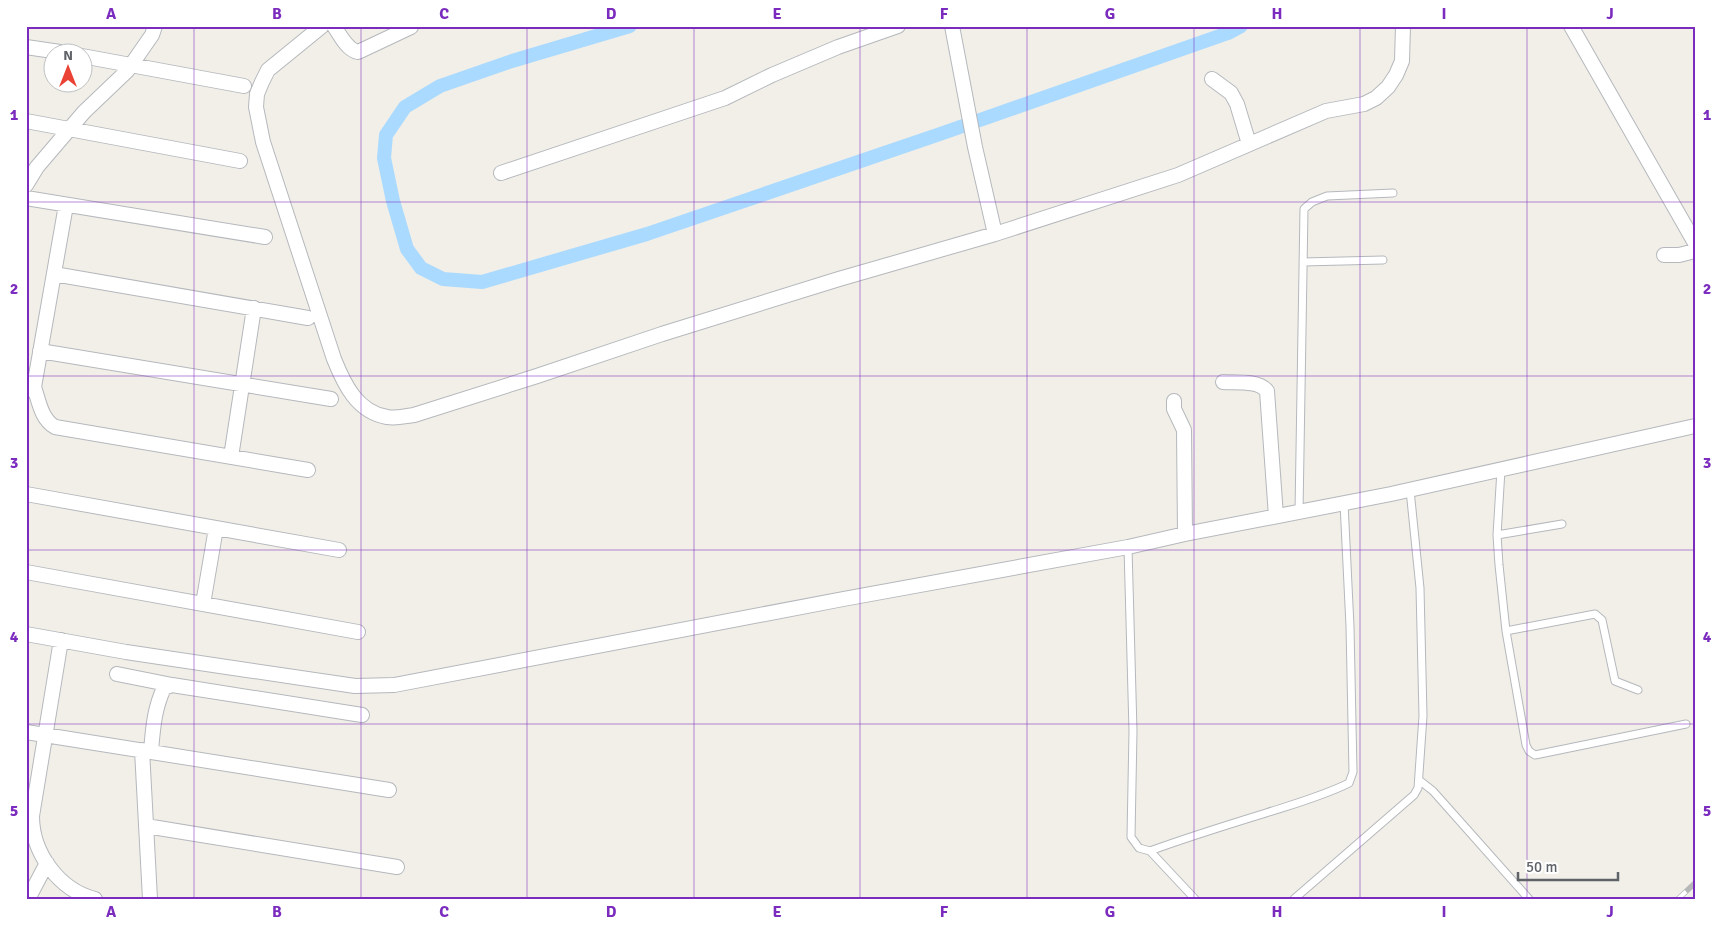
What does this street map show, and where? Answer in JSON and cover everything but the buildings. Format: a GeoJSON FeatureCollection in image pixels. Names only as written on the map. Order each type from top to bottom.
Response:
{"type":"FeatureCollection","features":[{"type":"Feature","properties":{"kind":"street"},"geometry":{"type":"LineString","coordinates":[[26,185],[37,167],[84,112],[127,71],[130,64],[152,35],[155,26]]}},
{"type":"Feature","properties":{"kind":"street"},"geometry":{"type":"LineString","coordinates":[[322,26],[268,70],[257,94],[256,107],[263,142],[343,383],[352,396],[363,406],[381,415],[398,417],[414,415],[718,316],[995,234],[1178,175],[1326,111],[1364,104],[1376,98],[1388,87],[1396,75],[1402,61],[1403,26]]}},
{"type":"Feature","properties":{"kind":"street"},"geometry":{"type":"LineString","coordinates":[[334,26],[349,47],[358,52],[411,27]]}},
{"type":"Feature","properties":{"kind":"street"},"geometry":{"type":"LineString","coordinates":[[501,173],[725,98],[772,75],[838,47],[898,26]]}},
{"type":"Feature","properties":{"kind":"street"},"geometry":{"type":"LineString","coordinates":[[952,26],[975,147],[995,234]]}},
{"type":"Feature","properties":{"kind":"street"},"geometry":{"type":"LineString","coordinates":[[1571,26],[1695,243]]}},
{"type":"Feature","properties":{"kind":"street"},"geometry":{"type":"LineString","coordinates":[[26,47],[42,49]]}},
{"type":"Feature","properties":{"kind":"street"},"geometry":{"type":"LineString","coordinates":[[92,58],[244,86]]}},
{"type":"Feature","properties":{"kind":"street"},"geometry":{"type":"LineString","coordinates":[[1212,79],[1231,93],[1234,98],[1249,144]]}},
{"type":"Feature","properties":{"kind":"street"},"geometry":{"type":"LineString","coordinates":[[26,121],[240,160]]}},
{"type":"Feature","properties":{"kind":"street"},"geometry":{"type":"LineString","coordinates":[[26,198],[265,237]]}},
{"type":"Feature","properties":{"kind":"street"},"geometry":{"type":"LineString","coordinates":[[66,205],[40,351],[30,389],[44,418],[55,427],[308,470]]}},
{"type":"Feature","properties":{"kind":"street"},"geometry":{"type":"LineString","coordinates":[[1664,255],[1695,252]]}},
{"type":"Feature","properties":{"kind":"street"},"geometry":{"type":"LineString","coordinates":[[54,274],[308,318]]}},
{"type":"Feature","properties":{"kind":"street"},"geometry":{"type":"LineString","coordinates":[[231,457],[254,308]]}},
{"type":"Feature","properties":{"kind":"street"},"geometry":{"type":"LineString","coordinates":[[40,351],[331,399]]}},
{"type":"Feature","properties":{"kind":"street"},"geometry":{"type":"LineString","coordinates":[[1223,382],[1252,384],[1264,387],[1267,391],[1276,516]]}},
{"type":"Feature","properties":{"kind":"street"},"geometry":{"type":"LineString","coordinates":[[1174,401],[1174,409],[1184,430],[1185,534]]}},
{"type":"Feature","properties":{"kind":"street"},"geometry":{"type":"LineString","coordinates":[[26,634],[354,686],[394,685],[843,599],[1128,547],[1410,490],[1695,426]]}},
{"type":"Feature","properties":{"kind":"street"},"geometry":{"type":"LineString","coordinates":[[26,494],[339,550]]}},
{"type":"Feature","properties":{"kind":"street"},"geometry":{"type":"LineString","coordinates":[[203,604],[216,528]]}},
{"type":"Feature","properties":{"kind":"street"},"geometry":{"type":"LineString","coordinates":[[26,572],[358,632]]}},
{"type":"Feature","properties":{"kind":"street"},"geometry":{"type":"LineString","coordinates":[[60,640],[45,734],[29,816],[38,849],[47,864],[55,874],[83,896],[95,899]]}},
{"type":"Feature","properties":{"kind":"street"},"geometry":{"type":"LineString","coordinates":[[117,674],[172,685],[362,715]]}},
{"type":"Feature","properties":{"kind":"street"},"geometry":{"type":"LineString","coordinates":[[150,899],[146,826],[147,751],[157,701],[164,688],[172,685]]}},
{"type":"Feature","properties":{"kind":"street"},"geometry":{"type":"LineString","coordinates":[[26,732],[389,790]]}},
{"type":"Feature","properties":{"kind":"street"},"geometry":{"type":"LineString","coordinates":[[146,826],[397,867]]}},
{"type":"Feature","properties":{"kind":"street"},"geometry":{"type":"LineString","coordinates":[[28,899],[47,864]]}},
{"type":"Feature","properties":{"kind":"lane"},"geometry":{"type":"LineString","coordinates":[[1299,512],[1304,210],[1312,202],[1327,196],[1393,193]]}},
{"type":"Feature","properties":{"kind":"lane"},"geometry":{"type":"LineString","coordinates":[[1303,262],[1383,260]]}},
{"type":"Feature","properties":{"kind":"lane"},"geometry":{"type":"LineString","coordinates":[[1501,470],[1497,535],[1499,565],[1506,631],[1526,745],[1529,751],[1535,755],[1686,724]]}},
{"type":"Feature","properties":{"kind":"lane"},"geometry":{"type":"LineString","coordinates":[[1294,899],[1414,795],[1418,788],[1423,716],[1420,588],[1410,490]]}},
{"type":"Feature","properties":{"kind":"lane"},"geometry":{"type":"LineString","coordinates":[[1150,851],[1309,800],[1349,783],[1352,772],[1350,626],[1344,503]]}},
{"type":"Feature","properties":{"kind":"lane"},"geometry":{"type":"LineString","coordinates":[[1497,535],[1562,524]]}},
{"type":"Feature","properties":{"kind":"lane"},"geometry":{"type":"LineString","coordinates":[[1128,547],[1133,731],[1131,837],[1139,848],[1150,851],[1195,899]]}},
{"type":"Feature","properties":{"kind":"lane"},"geometry":{"type":"LineString","coordinates":[[1506,631],[1596,614],[1602,620],[1615,681],[1638,690]]}},
{"type":"Feature","properties":{"kind":"lane"},"geometry":{"type":"LineString","coordinates":[[1419,780],[1434,791],[1529,899]]}},
{"type":"Feature","properties":{"kind":"waterway"},"geometry":{"type":"LineString","coordinates":[[630,26],[512,61],[440,86],[405,107],[386,135],[384,158],[393,201],[407,249],[421,268],[443,279],[482,282],[647,234],[940,134],[1228,33],[1241,26]]}},
{"type":"Feature","properties":{"kind":"railway"},"geometry":{"type":"LineString","coordinates":[[1678,899],[1695,883]]}}]}
